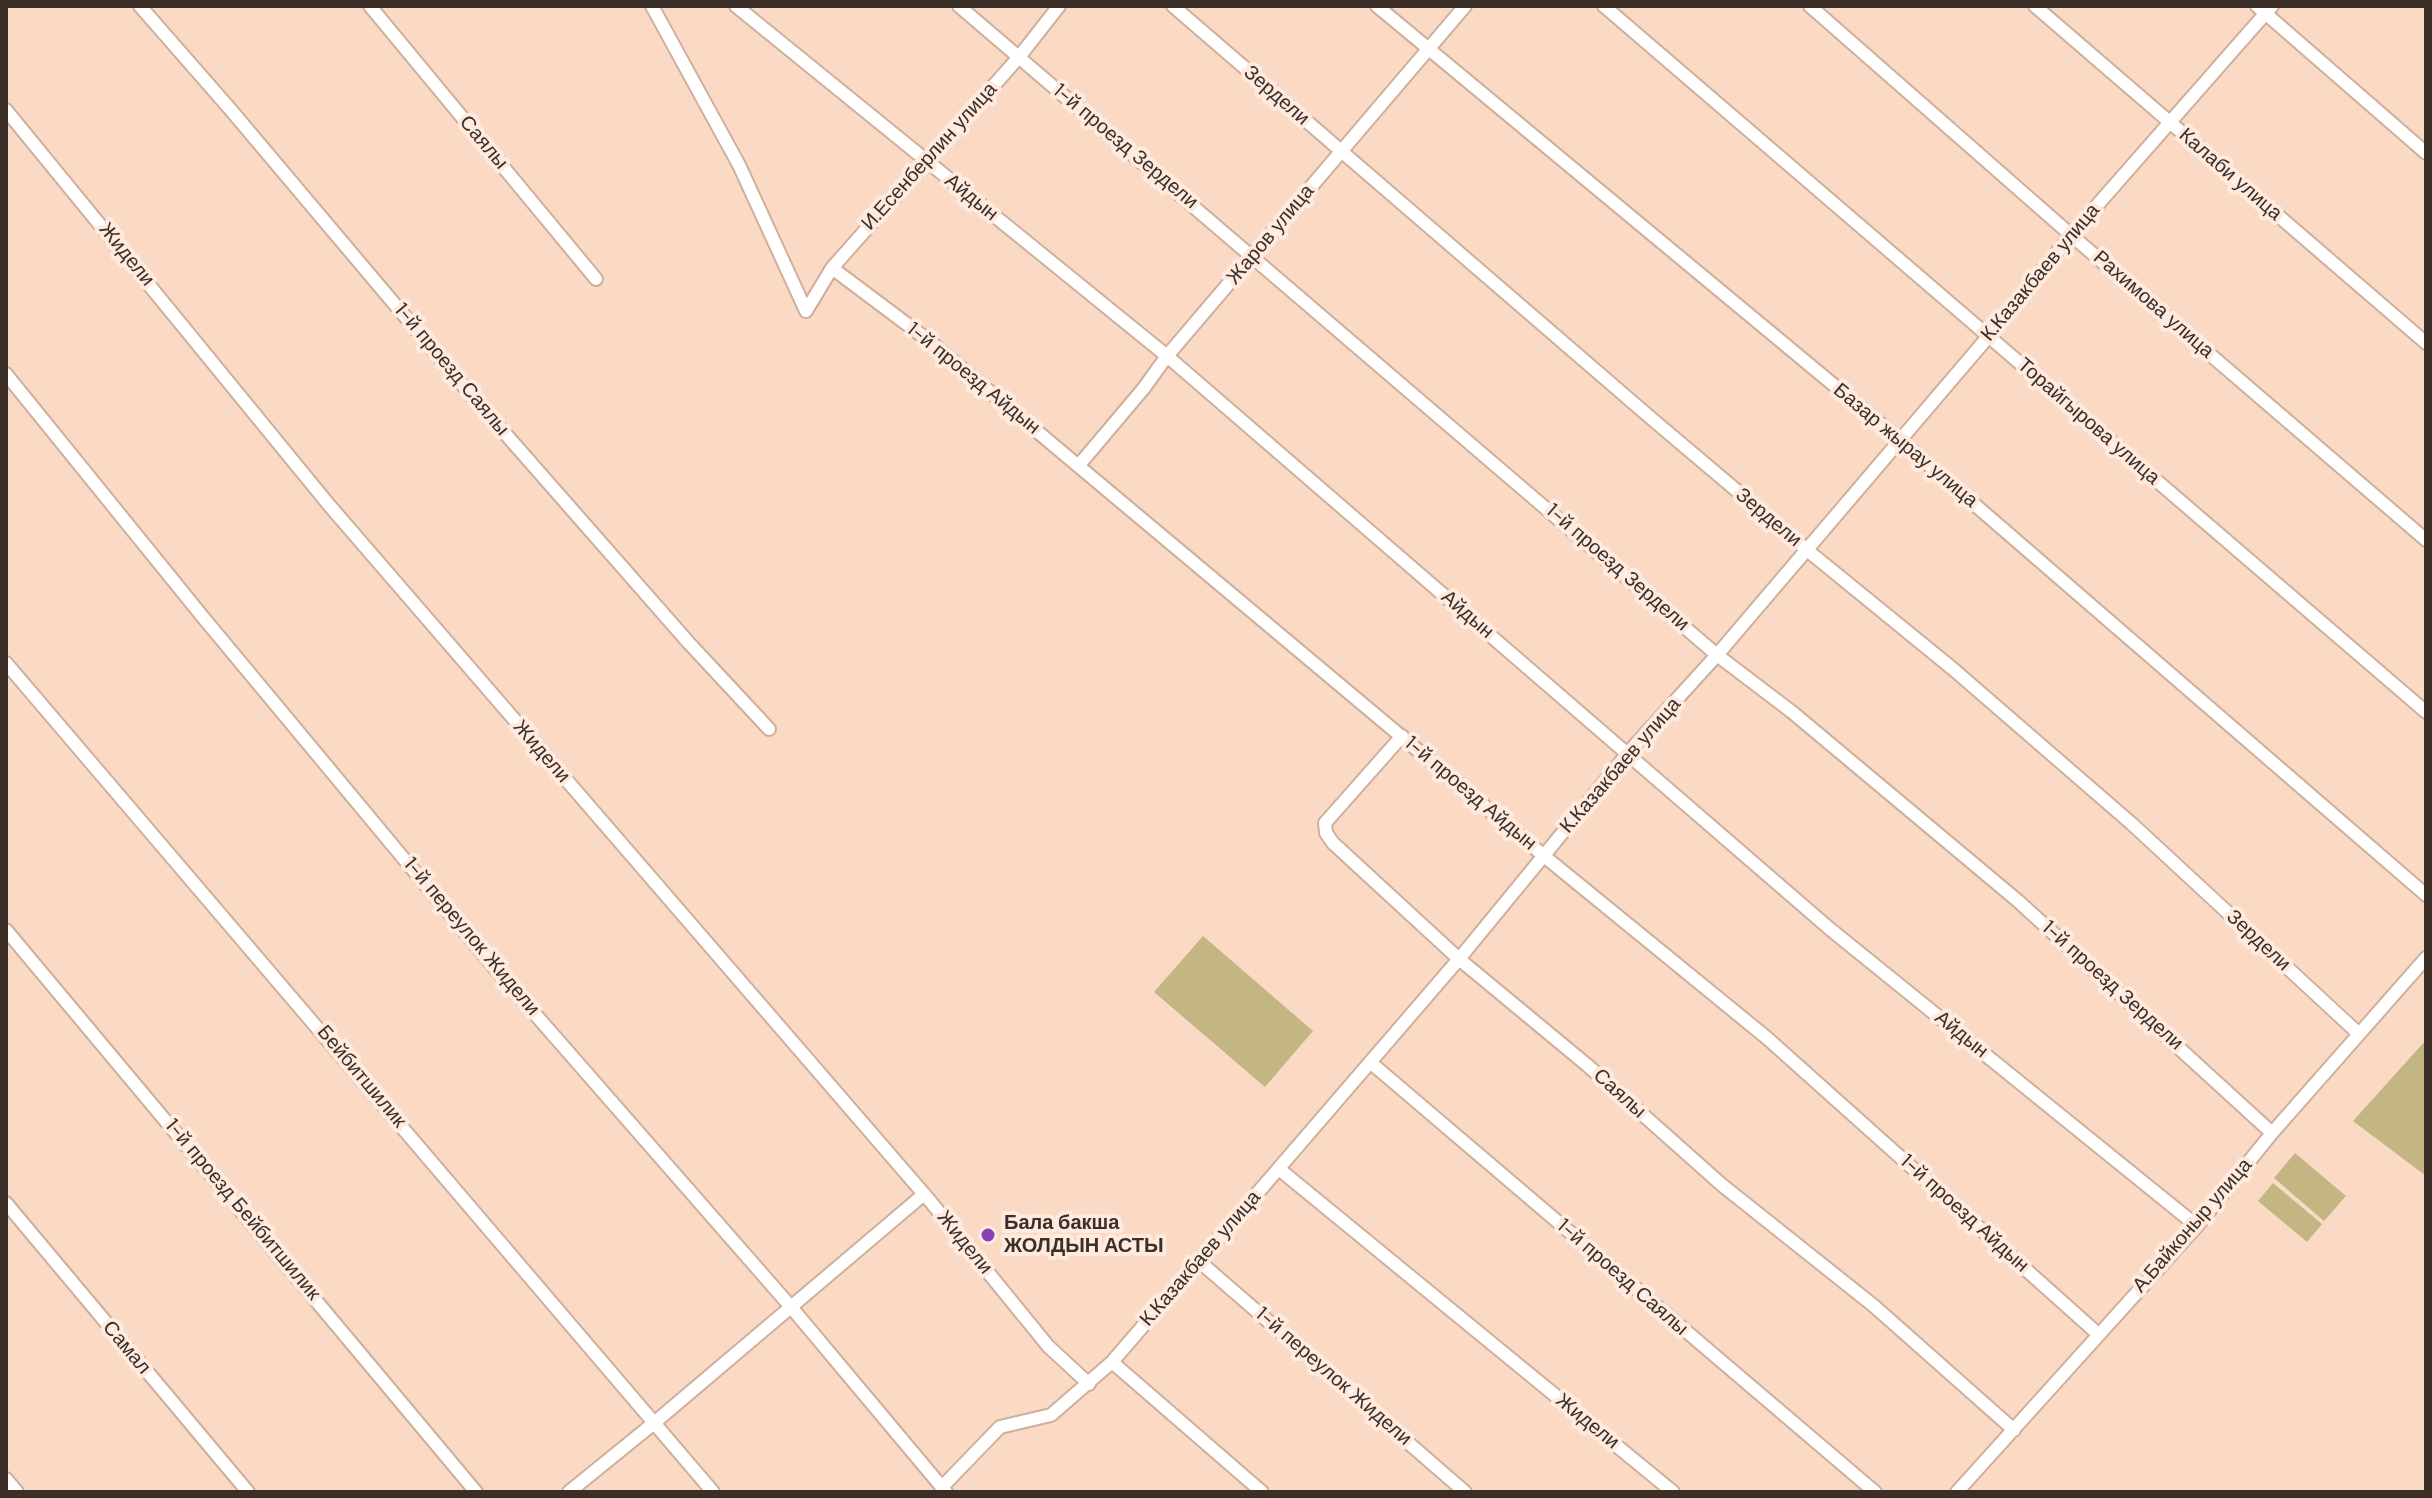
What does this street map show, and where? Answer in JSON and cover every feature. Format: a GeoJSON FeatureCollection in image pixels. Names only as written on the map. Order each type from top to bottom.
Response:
{"type":"FeatureCollection","features":[{"type":"Feature","properties":{"kind":"street","name":"1-й проезд Саялы"},"geometry":{"type":"LineString","coordinates":[[140,6],[477,402],[678,631],[769,729]]}},
{"type":"Feature","properties":{"kind":"street","name":"Саялы"},"geometry":{"type":"LineString","coordinates":[[370,6],[596,279]]}},
{"type":"Feature","properties":{"kind":"street","name":"И.Есенберлин улица"},"geometry":{"type":"LineString","coordinates":[[652,6],[739,165],[806,311],[832,268],[1019,57],[1059,6]]}},
{"type":"Feature","properties":{"kind":"street","name":"Айдын"},"geometry":{"type":"LineString","coordinates":[[736,6],[1167,356],[1830,929],[2197,1226]]}},
{"type":"Feature","properties":{"kind":"street","name":"1-й проезд Зердели"},"geometry":{"type":"LineString","coordinates":[[959,6],[1717,655],[1792,712],[2018,901],[2272,1133]]}},
{"type":"Feature","properties":{"kind":"street","name":"Зердели"},"geometry":{"type":"LineString","coordinates":[[1173,6],[1807,550],[1953,669],[2132,824],[2359,1034]]}},
{"type":"Feature","properties":{"kind":"street","name":"Базар жырау улица"},"geometry":{"type":"LineString","coordinates":[[1377,6],[1900,440],[2426,895]]}},
{"type":"Feature","properties":{"kind":"street","name":"Жаров улица"},"geometry":{"type":"LineString","coordinates":[[1079,465],[1167,356],[1465,6]]}},
{"type":"Feature","properties":{"kind":"street","name":"Торайгырова улица"},"geometry":{"type":"LineString","coordinates":[[1604,6],[2426,712]]}},
{"type":"Feature","properties":{"kind":"street","name":"Рахимова улица"},"geometry":{"type":"LineString","coordinates":[[1810,6],[2426,540]]}},
{"type":"Feature","properties":{"kind":"street","name":"Калаби улица"},"geometry":{"type":"LineString","coordinates":[[2035,6],[2426,343]]}},
{"type":"Feature","properties":{"kind":"street","name":"К.Казакбаев улица"},"geometry":{"type":"LineString","coordinates":[[944,1490],[1000,1427],[1051,1415],[1112,1362],[1459,959],[1628,753],[1807,550],[2265,9]]}},
{"type":"Feature","properties":{"kind":"street"},"geometry":{"type":"LineString","coordinates":[[2265,9],[2426,153]]}},
{"type":"Feature","properties":{"kind":"street","name":"Жидели"},"geometry":{"type":"LineString","coordinates":[[6,110],[329,505],[923,1195],[1048,1346],[1089,1384]]}},
{"type":"Feature","properties":{"kind":"street","name":"1-й проезд Айдын"},"geometry":{"type":"LineString","coordinates":[[832,268],[928,340],[1544,856],[1767,1038],[2098,1334]]}},
{"type":"Feature","properties":{"kind":"street","name":"1-й переулок Жидели"},"geometry":{"type":"LineString","coordinates":[[6,374],[493,966],[791,1307],[944,1490]]}},
{"type":"Feature","properties":{"kind":"street","name":"Бейбитшилик"},"geometry":{"type":"LineString","coordinates":[[6,663],[713,1492]]}},
{"type":"Feature","properties":{"kind":"street","name":"Саялы"},"geometry":{"type":"LineString","coordinates":[[1402,736],[1325,823],[1326,833],[1333,843],[1459,959],[1587,1065],[1722,1185],[1874,1306],[2014,1430]]}},
{"type":"Feature","properties":{"kind":"street","name":"1-й проезд Бейбитшилик"},"geometry":{"type":"LineString","coordinates":[[6,930],[476,1492]]}},
{"type":"Feature","properties":{"kind":"street","name":"А.Байконыр улица"},"geometry":{"type":"LineString","coordinates":[[1957,1492],[2197,1226],[2272,1133],[2426,958]]}},
{"type":"Feature","properties":{"kind":"street","name":"1-й проезд Саялы"},"geometry":{"type":"LineString","coordinates":[[1370,1062],[1875,1492]]}},
{"type":"Feature","properties":{"kind":"street","name":"Жидели"},"geometry":{"type":"LineString","coordinates":[[1279,1169],[1673,1492]]}},
{"type":"Feature","properties":{"kind":"street"},"geometry":{"type":"LineString","coordinates":[[569,1492],[923,1195]]}},
{"type":"Feature","properties":{"kind":"street","name":"Самал"},"geometry":{"type":"LineString","coordinates":[[6,1203],[248,1492]]}},
{"type":"Feature","properties":{"kind":"street","name":"1-й переулок Жидели"},"geometry":{"type":"LineString","coordinates":[[1200,1262],[1465,1492]]}},
{"type":"Feature","properties":{"kind":"street"},"geometry":{"type":"LineString","coordinates":[[1112,1362],[1262,1492]]}},
{"type":"Feature","properties":{"kind":"street"},"geometry":{"type":"LineString","coordinates":[[6,1479],[17,1492]]}},
{"type":"Feature","properties":{"kind":"shaded area"},"geometry":{"type":"Polygon","coordinates":[[[1203,936],[1313,1031],[1265,1087],[1154,992],[1203,936]]]}},
{"type":"Feature","properties":{"kind":"shaded area"},"geometry":{"type":"Polygon","coordinates":[[[2426,1040],[2426,1176],[2353,1121],[2426,1040]]]}},
{"type":"Feature","properties":{"kind":"shaded area"},"geometry":{"type":"Polygon","coordinates":[[[2295,1153],[2346,1196],[2324,1221],[2274,1178],[2295,1153]]]}},
{"type":"Feature","properties":{"kind":"shaded area"},"geometry":{"type":"Polygon","coordinates":[[[2273,1183],[2322,1224],[2307,1242],[2258,1201],[2273,1183]]]}},
{"type":"Feature","properties":{"kind":"place","name":"Бала бакша ЖОЛДЫН АСТЫ"},"geometry":{"type":"Point","coordinates":[988,1235]}}]}
